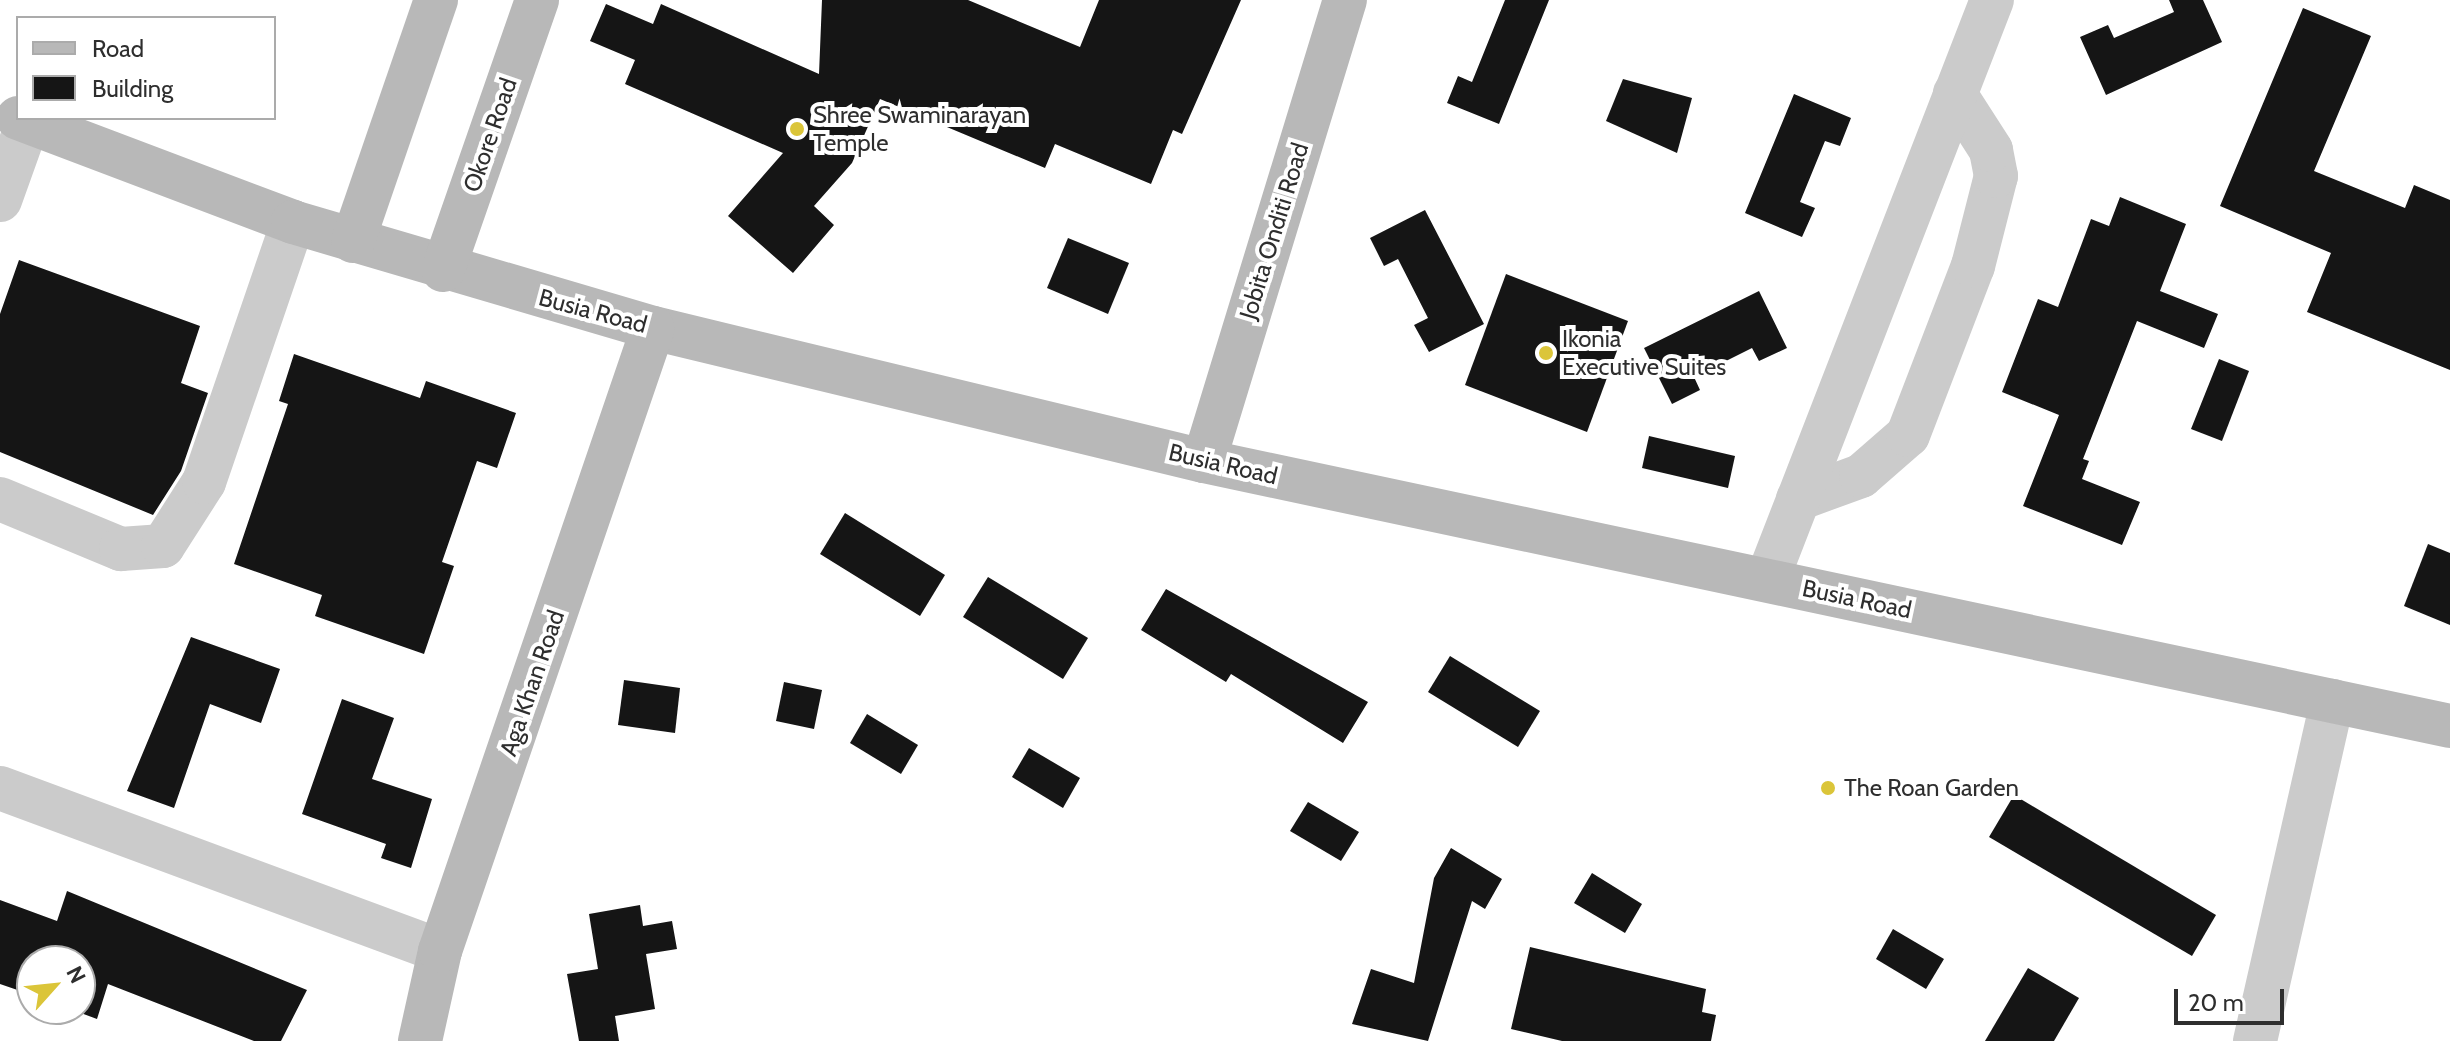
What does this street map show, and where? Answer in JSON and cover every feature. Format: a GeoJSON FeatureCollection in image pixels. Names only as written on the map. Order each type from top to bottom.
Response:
{"type":"FeatureCollection","features":[{"type":"Feature","properties":{"kind":"main road"},"geometry":{"type":"LineString","coordinates":[[353,241],[436,0]]}},
{"type":"Feature","properties":{"kind":"main road","name":"Okore Road"},"geometry":{"type":"LineString","coordinates":[[443,270],[537,0]]}},
{"type":"Feature","properties":{"kind":"main road","name":"Jobita Onditi Road"},"geometry":{"type":"LineString","coordinates":[[1204,461],[1345,0]]}},
{"type":"Feature","properties":{"kind":"main road","name":"Busia Road"},"geometry":{"type":"LineString","coordinates":[[24,120],[293,222],[443,270],[653,328],[1204,461],[2450,726]]}},
{"type":"Feature","properties":{"kind":"main road","name":"Aga Khan Road"},"geometry":{"type":"LineString","coordinates":[[420,1041],[440,951],[653,328]]}},
{"type":"Feature","properties":{"kind":"street"},"geometry":{"type":"LineString","coordinates":[[1767,580],[1992,0]]}},
{"type":"Feature","properties":{"kind":"street"},"geometry":{"type":"LineString","coordinates":[[1798,499],[1861,476],[1891,455],[1919,407],[1973,266],[1996,176],[1991,150],[1955,94]]}},
{"type":"Feature","properties":{"kind":"street"},"geometry":{"type":"LineString","coordinates":[[0,200],[16,117]]}},
{"type":"Feature","properties":{"kind":"street"},"geometry":{"type":"LineString","coordinates":[[0,499],[121,549],[163,546],[204,482],[293,222]]}},
{"type":"Feature","properties":{"kind":"street"},"geometry":{"type":"LineString","coordinates":[[2255,1041],[2332,701]]}},
{"type":"Feature","properties":{"kind":"street"},"geometry":{"type":"LineString","coordinates":[[0,788],[440,951]]}},
{"type":"Feature","properties":{"kind":"building"},"geometry":{"type":"Polygon","coordinates":[[[822,0],[968,0],[1080,47],[1099,0],[1241,0],[1182,134],[1173,130],[1151,184],[1055,144],[1045,168],[880,99],[852,163],[814,206],[834,225],[793,273],[728,216],[783,153],[625,84],[635,60],[590,41],[606,4],[653,24],[661,4],[819,74],[822,0]]]}},
{"type":"Feature","properties":{"kind":"building"},"geometry":{"type":"Polygon","coordinates":[[[1505,0],[1549,0],[1499,124],[1447,103],[1458,76],[1472,82],[1505,0]]]}},
{"type":"Feature","properties":{"kind":"building"},"geometry":{"type":"Polygon","coordinates":[[[2169,0],[2203,0],[2222,42],[2106,95],[2080,37],[2108,25],[2114,38],[2174,12],[2169,0]]]}},
{"type":"Feature","properties":{"kind":"building"},"geometry":{"type":"Polygon","coordinates":[[[2303,8],[2371,36],[2314,171],[2405,208],[2414,185],[2450,200],[2450,370],[2307,312],[2331,253],[2220,206],[2303,8]]]}},
{"type":"Feature","properties":{"kind":"building"},"geometry":{"type":"Polygon","coordinates":[[[1623,79],[1692,98],[1677,153],[1606,121],[1623,79]]]}},
{"type":"Feature","properties":{"kind":"building"},"geometry":{"type":"Polygon","coordinates":[[[1794,94],[1851,118],[1840,146],[1825,141],[1800,202],[1815,208],[1802,237],[1745,213],[1794,94]]]}},
{"type":"Feature","properties":{"kind":"building"},"geometry":{"type":"Polygon","coordinates":[[[2120,197],[2186,224],[2160,291],[2218,314],[2204,348],[2137,321],[2083,459],[2089,461],[2082,479],[2140,502],[2122,545],[2023,506],[2059,415],[2002,392],[2038,299],[2058,307],[2091,219],[2109,226],[2120,197]]]}},
{"type":"Feature","properties":{"kind":"building"},"geometry":{"type":"Polygon","coordinates":[[[1425,210],[1484,324],[1429,352],[1414,325],[1428,318],[1398,259],[1384,266],[1370,238],[1425,210]]]}},
{"type":"Feature","properties":{"kind":"building"},"geometry":{"type":"Polygon","coordinates":[[[1068,238],[1129,263],[1108,314],[1047,288],[1068,238]]]}},
{"type":"Feature","properties":{"kind":"building"},"geometry":{"type":"Polygon","coordinates":[[[19,260],[200,326],[181,383],[208,393],[181,471],[153,515],[0,452],[0,314],[19,260]]]}},
{"type":"Feature","properties":{"kind":"building","name":"Ikonia Executive Suites"},"geometry":{"type":"Polygon","coordinates":[[[1506,274],[1628,321],[1587,432],[1465,385],[1506,274]]]}},
{"type":"Feature","properties":{"kind":"building"},"geometry":{"type":"Polygon","coordinates":[[[1759,291],[1787,348],[1759,361],[1752,348],[1694,377],[1700,390],[1672,404],[1644,348],[1759,291]]]}},
{"type":"Feature","properties":{"kind":"building"},"geometry":{"type":"Polygon","coordinates":[[[294,354],[420,398],[426,381],[516,413],[497,468],[477,461],[442,562],[454,566],[424,654],[315,616],[322,595],[234,564],[288,404],[279,401],[294,354]]]}},
{"type":"Feature","properties":{"kind":"building"},"geometry":{"type":"Polygon","coordinates":[[[2219,359],[2249,371],[2222,441],[2191,429],[2219,359]]]}},
{"type":"Feature","properties":{"kind":"building"},"geometry":{"type":"Polygon","coordinates":[[[1649,436],[1735,456],[1728,488],[1642,468],[1649,436]]]}},
{"type":"Feature","properties":{"kind":"building"},"geometry":{"type":"Polygon","coordinates":[[[845,513],[945,575],[920,616],[820,554],[845,513]]]}},
{"type":"Feature","properties":{"kind":"building"},"geometry":{"type":"Polygon","coordinates":[[[2428,544],[2450,553],[2450,625],[2404,606],[2428,544]]]}},
{"type":"Feature","properties":{"kind":"building"},"geometry":{"type":"Polygon","coordinates":[[[988,577],[1088,638],[1063,679],[963,617],[988,577]]]}},
{"type":"Feature","properties":{"kind":"building"},"geometry":{"type":"Polygon","coordinates":[[[1166,589],[1368,702],[1343,743],[1231,674],[1226,682],[1141,630],[1166,589]]]}},
{"type":"Feature","properties":{"kind":"building"},"geometry":{"type":"Polygon","coordinates":[[[191,637],[280,669],[261,723],[210,704],[174,808],[127,791],[191,637]]]}},
{"type":"Feature","properties":{"kind":"building"},"geometry":{"type":"Polygon","coordinates":[[[1450,656],[1540,711],[1518,747],[1428,692],[1450,656]]]}},
{"type":"Feature","properties":{"kind":"building"},"geometry":{"type":"Polygon","coordinates":[[[624,680],[680,688],[675,733],[618,725],[624,680]]]}},
{"type":"Feature","properties":{"kind":"building"},"geometry":{"type":"Polygon","coordinates":[[[784,682],[822,690],[814,729],[776,721],[784,682]]]}},
{"type":"Feature","properties":{"kind":"building"},"geometry":{"type":"Polygon","coordinates":[[[342,699],[394,718],[372,779],[432,799],[411,868],[381,858],[386,844],[302,814],[342,699]]]}},
{"type":"Feature","properties":{"kind":"building"},"geometry":{"type":"Polygon","coordinates":[[[867,714],[918,745],[901,774],[850,743],[867,714]]]}},
{"type":"Feature","properties":{"kind":"building"},"geometry":{"type":"Polygon","coordinates":[[[1029,748],[1080,778],[1063,808],[1012,777],[1029,748]]]}},
{"type":"Feature","properties":{"kind":"building"},"geometry":{"type":"Polygon","coordinates":[[[2014,795],[2216,915],[2192,956],[1989,837],[2014,795]]]}},
{"type":"Feature","properties":{"kind":"building"},"geometry":{"type":"Polygon","coordinates":[[[1308,802],[1359,832],[1341,861],[1290,831],[1308,802]]]}},
{"type":"Feature","properties":{"kind":"building"},"geometry":{"type":"Polygon","coordinates":[[[1451,848],[1502,879],[1485,909],[1472,901],[1428,1041],[1352,1024],[1371,969],[1414,983],[1434,878],[1451,848]]]}},
{"type":"Feature","properties":{"kind":"building"},"geometry":{"type":"Polygon","coordinates":[[[1592,873],[1642,904],[1625,933],[1574,903],[1592,873]]]}},
{"type":"Feature","properties":{"kind":"building"},"geometry":{"type":"Polygon","coordinates":[[[67,891],[307,990],[281,1041],[254,1041],[108,984],[96,1019],[96,945],[16,945],[16,990],[0,984],[0,900],[57,921],[67,891]]]}},
{"type":"Feature","properties":{"kind":"building"},"geometry":{"type":"Polygon","coordinates":[[[640,905],[643,926],[672,921],[677,949],[646,954],[655,1009],[615,1016],[619,1041],[579,1041],[567,974],[598,969],[589,914],[640,905]]]}},
{"type":"Feature","properties":{"kind":"building"},"geometry":{"type":"Polygon","coordinates":[[[1893,929],[1944,959],[1926,989],[1876,959],[1893,929]]]}},
{"type":"Feature","properties":{"kind":"building"},"geometry":{"type":"Polygon","coordinates":[[[1530,947],[1706,989],[1702,1012],[1716,1015],[1711,1041],[1562,1041],[1511,1029],[1530,947]]]}},
{"type":"Feature","properties":{"kind":"building"},"geometry":{"type":"Polygon","coordinates":[[[2028,968],[2079,998],[2054,1041],[1985,1041],[2028,968]]]}},
{"type":"Feature","properties":{"kind":"place","name":"Shree Swaminarayan Temple"},"geometry":{"type":"Point","coordinates":[797,129]}},
{"type":"Feature","properties":{"kind":"place","name":"Ikonia Executive Suites"},"geometry":{"type":"Point","coordinates":[1546,353]}},
{"type":"Feature","properties":{"kind":"place","name":"The Roan Garden"},"geometry":{"type":"Point","coordinates":[1828,788]}}]}
